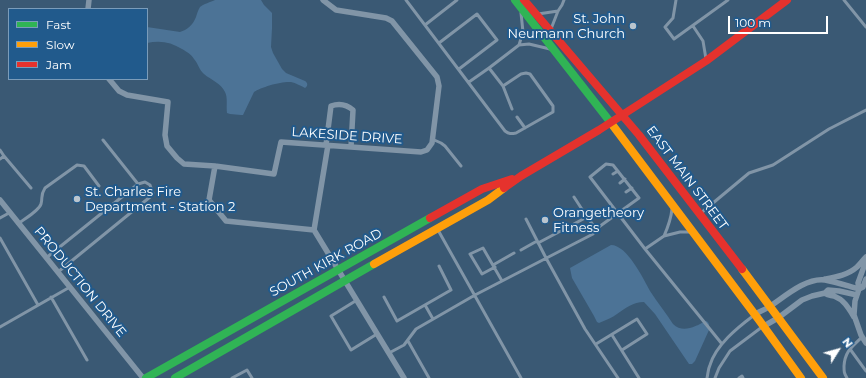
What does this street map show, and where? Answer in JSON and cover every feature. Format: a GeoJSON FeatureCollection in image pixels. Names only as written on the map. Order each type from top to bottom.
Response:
{"type":"FeatureCollection","features":[{"type":"Feature","properties":{"kind":"main road","name":"SOUTH KIRK ROAD"},"geometry":{"type":"LineString","coordinates":[[175,378],[488,200],[520,176],[623,115],[706,61],[787,0]]}},
{"type":"Feature","properties":{"kind":"main road","name":"EAST MAIN STREET"},"geometry":{"type":"LineString","coordinates":[[519,2],[536,14],[623,115],[823,378]]}},
{"type":"Feature","properties":{"kind":"main road"},"geometry":{"type":"LineString","coordinates":[[519,2],[755,314],[801,378]]}},
{"type":"Feature","properties":{"kind":"main road","name":"SOUTH KIRK ROAD"},"geometry":{"type":"LineString","coordinates":[[145,378],[482,189],[520,176]]}},
{"type":"Feature","properties":{"kind":"street"},"geometry":{"type":"LineString","coordinates":[[324,0],[336,10],[386,18],[392,21],[437,77],[439,86],[432,139]]}},
{"type":"Feature","properties":{"kind":"street","name":"LAKESIDE DRIVE"},"geometry":{"type":"LineString","coordinates":[[110,80],[119,91],[127,95],[168,102],[165,135],[167,146],[184,164],[215,166],[274,174],[280,142],[421,152],[427,150],[432,143],[432,139]]}},
{"type":"Feature","properties":{"kind":"street"},"geometry":{"type":"LineString","coordinates":[[351,147],[353,110],[348,106],[336,104],[332,106],[314,230],[403,378]]}},
{"type":"Feature","properties":{"kind":"street"},"geometry":{"type":"LineString","coordinates":[[215,166],[210,200],[226,220],[314,230]]}},
{"type":"Feature","properties":{"kind":"street","name":"PRODUCTION DRIVE"},"geometry":{"type":"LineString","coordinates":[[0,200],[18,224],[145,378]]}},
{"type":"Feature","properties":{"kind":"street"},"geometry":{"type":"LineString","coordinates":[[755,314],[810,282],[824,280],[852,271],[866,257]]}},
{"type":"Feature","properties":{"kind":"street"},"geometry":{"type":"LineString","coordinates":[[854,317],[858,283],[866,261]]}},
{"type":"Feature","properties":{"kind":"street"},"geometry":{"type":"LineString","coordinates":[[824,280],[858,289],[863,287],[866,279]]}},
{"type":"Feature","properties":{"kind":"street"},"geometry":{"type":"LineString","coordinates":[[764,326],[778,318],[802,300],[824,293],[828,290],[857,295]]}},
{"type":"Feature","properties":{"kind":"street"},"geometry":{"type":"LineString","coordinates":[[824,293],[839,298],[844,302],[854,317],[866,343]]}},
{"type":"Feature","properties":{"kind":"lane"},"geometry":{"type":"LineString","coordinates":[[406,0],[508,133],[516,133],[553,112],[553,106],[530,74],[521,74],[503,86]]}},
{"type":"Feature","properties":{"kind":"lane"},"geometry":{"type":"LineString","coordinates":[[425,25],[457,0]]}},
{"type":"Feature","properties":{"kind":"lane"},"geometry":{"type":"LineString","coordinates":[[550,31],[564,0]]}},
{"type":"Feature","properties":{"kind":"lane"},"geometry":{"type":"LineString","coordinates":[[676,0],[674,18],[665,27],[674,39],[728,0]]}},
{"type":"Feature","properties":{"kind":"lane"},"geometry":{"type":"LineString","coordinates":[[844,0],[866,27]]}},
{"type":"Feature","properties":{"kind":"lane"},"geometry":{"type":"LineString","coordinates":[[519,2],[523,32],[519,45]]}},
{"type":"Feature","properties":{"kind":"lane"},"geometry":{"type":"LineString","coordinates":[[536,14],[558,11]]}},
{"type":"Feature","properties":{"kind":"lane"},"geometry":{"type":"LineString","coordinates":[[439,43],[477,14],[497,40],[459,69]]}},
{"type":"Feature","properties":{"kind":"lane"},"geometry":{"type":"LineString","coordinates":[[693,26],[703,41],[706,61]]}},
{"type":"Feature","properties":{"kind":"lane"},"geometry":{"type":"LineString","coordinates":[[469,82],[519,45],[529,44],[554,50]]}},
{"type":"Feature","properties":{"kind":"lane"},"geometry":{"type":"LineString","coordinates":[[489,68],[503,86],[512,109]]}},
{"type":"Feature","properties":{"kind":"lane"},"geometry":{"type":"LineString","coordinates":[[699,214],[749,173],[773,165],[829,129],[866,110]]}},
{"type":"Feature","properties":{"kind":"lane"},"geometry":{"type":"LineString","coordinates":[[517,117],[525,128]]}},
{"type":"Feature","properties":{"kind":"lane"},"geometry":{"type":"LineString","coordinates":[[432,139],[446,146],[460,166]]}},
{"type":"Feature","properties":{"kind":"lane"},"geometry":{"type":"LineString","coordinates":[[103,140],[138,184]]}},
{"type":"Feature","properties":{"kind":"lane"},"geometry":{"type":"LineString","coordinates":[[0,150],[31,188]]}},
{"type":"Feature","properties":{"kind":"lane"},"geometry":{"type":"LineString","coordinates":[[0,159],[4,156]]}},
{"type":"Feature","properties":{"kind":"lane"},"geometry":{"type":"LineString","coordinates":[[389,353],[404,346],[416,329],[433,319],[475,295],[593,234],[596,229],[618,213],[639,198],[613,165],[606,164],[590,176],[597,186],[618,213],[645,249],[722,344]]}},
{"type":"Feature","properties":{"kind":"lane"},"geometry":{"type":"LineString","coordinates":[[18,224],[39,208],[42,203],[42,194],[45,188],[77,165],[84,166],[99,186]]}},
{"type":"Feature","properties":{"kind":"lane"},"geometry":{"type":"LineString","coordinates":[[613,174],[618,171]]}},
{"type":"Feature","properties":{"kind":"lane"},"geometry":{"type":"LineString","coordinates":[[620,183],[625,179]]}},
{"type":"Feature","properties":{"kind":"lane"},"geometry":{"type":"LineString","coordinates":[[46,258],[138,184],[145,182],[150,185],[153,193],[150,198],[58,272]]}},
{"type":"Feature","properties":{"kind":"lane"},"geometry":{"type":"LineString","coordinates":[[597,186],[602,183]]}},
{"type":"Feature","properties":{"kind":"lane"},"geometry":{"type":"LineString","coordinates":[[626,192],[632,188]]}},
{"type":"Feature","properties":{"kind":"lane"},"geometry":{"type":"LineString","coordinates":[[604,195],[608,192]]}},
{"type":"Feature","properties":{"kind":"lane"},"geometry":{"type":"LineString","coordinates":[[574,197],[596,229]]}},
{"type":"Feature","properties":{"kind":"lane"},"geometry":{"type":"LineString","coordinates":[[611,204],[615,201]]}},
{"type":"Feature","properties":{"kind":"lane"},"geometry":{"type":"LineString","coordinates":[[664,236],[671,218],[672,205]]}},
{"type":"Feature","properties":{"kind":"lane"},"geometry":{"type":"LineString","coordinates":[[0,218],[10,213]]}},
{"type":"Feature","properties":{"kind":"lane"},"geometry":{"type":"LineString","coordinates":[[521,250],[587,217]]}},
{"type":"Feature","properties":{"kind":"lane"},"geometry":{"type":"LineString","coordinates":[[526,219],[585,329],[618,378]]}},
{"type":"Feature","properties":{"kind":"lane"},"geometry":{"type":"LineString","coordinates":[[437,229],[521,378]]}},
{"type":"Feature","properties":{"kind":"lane"},"geometry":{"type":"LineString","coordinates":[[645,249],[664,236],[680,232],[693,232]]}},
{"type":"Feature","properties":{"kind":"lane"},"geometry":{"type":"LineString","coordinates":[[0,238],[38,305]]}},
{"type":"Feature","properties":{"kind":"lane"},"geometry":{"type":"LineString","coordinates":[[502,281],[494,266],[483,248],[470,254],[482,274],[494,266],[514,253]]}},
{"type":"Feature","properties":{"kind":"lane"},"geometry":{"type":"LineString","coordinates":[[384,298],[397,320],[451,290],[439,266]]}},
{"type":"Feature","properties":{"kind":"lane"},"geometry":{"type":"LineString","coordinates":[[0,327],[70,287]]}},
{"type":"Feature","properties":{"kind":"lane"},"geometry":{"type":"LineString","coordinates":[[51,297],[87,360]]}},
{"type":"Feature","properties":{"kind":"lane"},"geometry":{"type":"LineString","coordinates":[[357,300],[331,316],[351,350],[377,334]]}},
{"type":"Feature","properties":{"kind":"lane"},"geometry":{"type":"LineString","coordinates":[[425,305],[433,319]]}},
{"type":"Feature","properties":{"kind":"lane"},"geometry":{"type":"LineString","coordinates":[[707,378],[710,365],[717,350],[738,327],[755,314]]}},
{"type":"Feature","properties":{"kind":"lane"},"geometry":{"type":"LineString","coordinates":[[596,344],[637,319],[647,334],[622,350]]}},
{"type":"Feature","properties":{"kind":"lane"},"geometry":{"type":"LineString","coordinates":[[715,378],[719,368],[730,351],[764,326]]}},
{"type":"Feature","properties":{"kind":"lane"},"geometry":{"type":"LineString","coordinates":[[612,334],[639,378]]}},
{"type":"Feature","properties":{"kind":"lane"},"geometry":{"type":"LineString","coordinates":[[847,378],[843,373],[844,358],[850,349],[862,337]]}},
{"type":"Feature","properties":{"kind":"lane"},"geometry":{"type":"LineString","coordinates":[[408,341],[429,378]]}},
{"type":"Feature","properties":{"kind":"lane"},"geometry":{"type":"LineString","coordinates":[[850,349],[866,371]]}},
{"type":"Feature","properties":{"kind":"lane"},"geometry":{"type":"LineString","coordinates":[[232,378],[247,370],[252,378]]}},
{"type":"Feature","properties":{"kind":"lane"},"geometry":{"type":"LineString","coordinates":[[740,378],[742,376],[743,378]]}},
{"type":"Feature","properties":{"kind":"water"},"geometry":{"type":"Polygon","coordinates":[[[215,0],[261,0],[272,13],[271,47],[273,53],[282,69],[286,73],[305,81],[307,84],[306,87],[305,88],[291,82],[282,82],[266,86],[254,92],[243,115],[227,113],[225,92],[218,84],[202,72],[190,54],[170,43],[148,43],[148,27],[180,32],[183,31],[190,27],[200,7],[215,0]]]}},
{"type":"Feature","properties":{"kind":"water"},"geometry":{"type":"Polygon","coordinates":[[[611,245],[617,246],[629,256],[650,291],[673,324],[677,327],[685,329],[694,327],[706,321],[708,323],[709,330],[695,361],[692,364],[689,364],[655,314],[644,302],[633,304],[611,318],[599,323],[597,322],[572,278],[570,268],[611,245]]]}},
{"type":"Feature","properties":{"kind":"traffic: fast"},"geometry":{"type":"LineString","coordinates":[[515,0],[611,123]]}},
{"type":"Feature","properties":{"kind":"traffic: fast"},"geometry":{"type":"LineString","coordinates":[[146,378],[430,218]]}},
{"type":"Feature","properties":{"kind":"traffic: fast"},"geometry":{"type":"LineString","coordinates":[[175,378],[374,264]]}},
{"type":"Feature","properties":{"kind":"traffic: slow"},"geometry":{"type":"LineString","coordinates":[[611,123],[801,378]]}},
{"type":"Feature","properties":{"kind":"traffic: slow"},"geometry":{"type":"LineString","coordinates":[[374,264],[488,200],[504,188]]}},
{"type":"Feature","properties":{"kind":"traffic: slow"},"geometry":{"type":"LineString","coordinates":[[742,269],[823,378]]}},
{"type":"Feature","properties":{"kind":"traffic: jam"},"geometry":{"type":"LineString","coordinates":[[524,0],[639,135],[742,269]]}},
{"type":"Feature","properties":{"kind":"traffic: jam"},"geometry":{"type":"LineString","coordinates":[[504,188],[521,176],[599,130],[706,61],[787,0]]}},
{"type":"Feature","properties":{"kind":"traffic: jam"},"geometry":{"type":"LineString","coordinates":[[430,218],[482,189],[512,179]]}},
{"type":"Feature","properties":{"kind":"place","name":"St. John Neumann Church"},"geometry":{"type":"Point","coordinates":[633,26]}},
{"type":"Feature","properties":{"kind":"place","name":"St. Charles Fire Department - Station 2"},"geometry":{"type":"Point","coordinates":[77,199]}},
{"type":"Feature","properties":{"kind":"place","name":"Orangetheory Fitness"},"geometry":{"type":"Point","coordinates":[545,220]}}]}
